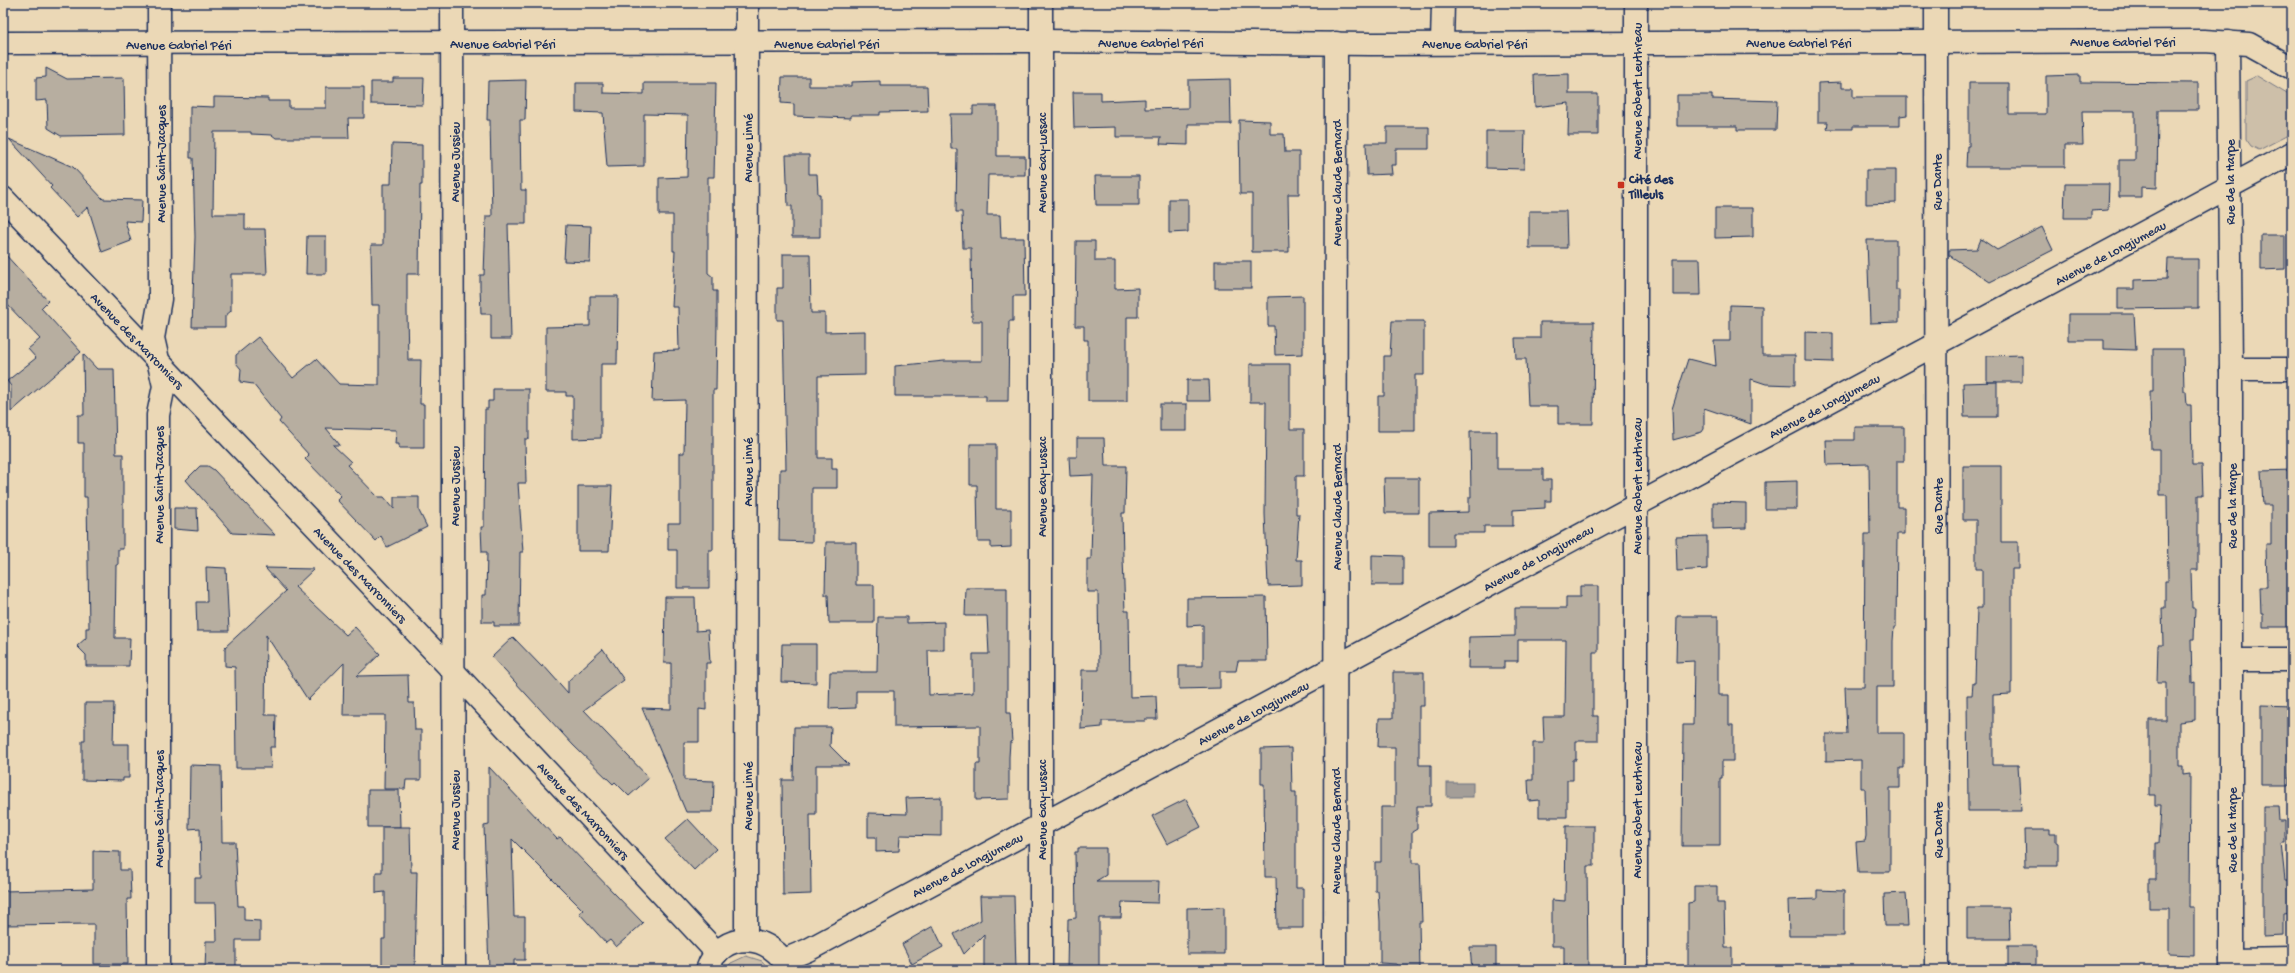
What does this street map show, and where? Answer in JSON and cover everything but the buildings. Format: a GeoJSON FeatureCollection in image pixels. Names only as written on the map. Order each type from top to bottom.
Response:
{"type":"FeatureCollection","features":[{"type":"Feature","properties":{"kind":"street","name":"Avenue Saint-Jacques"},"geometry":{"type":"LineString","coordinates":[[158,970],[158,415],[164,386],[153,338],[160,299],[159,3]]}},
{"type":"Feature","properties":{"kind":"street","name":"Avenue Jussieu"},"geometry":{"type":"LineString","coordinates":[[452,3],[454,970]]}},
{"type":"Feature","properties":{"kind":"street","name":"Avenue Linné"},"geometry":{"type":"LineString","coordinates":[[746,940],[747,3]]}},
{"type":"Feature","properties":{"kind":"street","name":"Avenue Gay-Lussac"},"geometry":{"type":"LineString","coordinates":[[1041,3],[1042,970]]}},
{"type":"Feature","properties":{"kind":"street"},"geometry":{"type":"LineString","coordinates":[[1442,3],[1442,43]]}},
{"type":"Feature","properties":{"kind":"street","name":"Avenue Robert Leuthreau"},"geometry":{"type":"LineString","coordinates":[[1636,3],[1636,970]]}},
{"type":"Feature","properties":{"kind":"street","name":"Rue Dante"},"geometry":{"type":"LineString","coordinates":[[1936,3],[1937,970]]}},
{"type":"Feature","properties":{"kind":"street","name":"Avenue Gabriel Péri"},"geometry":{"type":"LineString","coordinates":[[3,43],[159,44],[1041,41],[1336,44],[1636,42],[2228,42],[2249,44],[2292,68]]}},
{"type":"Feature","properties":{"kind":"street","name":"Rue de la Harpe"},"geometry":{"type":"LineString","coordinates":[[2228,42],[2231,369],[2231,965]]}},
{"type":"Feature","properties":{"kind":"street","name":"Avenue Claude Bernard"},"geometry":{"type":"LineString","coordinates":[[1335,970],[1336,44]]}},
{"type":"Feature","properties":{"kind":"street","name":"Avenue de Longjumeau"},"geometry":{"type":"LineString","coordinates":[[786,965],[808,950],[1041,824],[1336,668],[1636,504],[1937,345],[2292,153]]}},
{"type":"Feature","properties":{"kind":"street","name":"Avenue des Marronniers"},"geometry":{"type":"LineString","coordinates":[[3,198],[454,672],[712,961]]}},
{"type":"Feature","properties":{"kind":"street"},"geometry":{"type":"LineString","coordinates":[[2231,369],[2292,369]]}},
{"type":"Feature","properties":{"kind":"street"},"geometry":{"type":"LineString","coordinates":[[2231,660],[2292,660]]}},
{"type":"Feature","properties":{"kind":"street"},"geometry":{"type":"LineString","coordinates":[[712,961],[735,942],[746,940],[768,945],[786,965]]}},
{"type":"Feature","properties":{"kind":"street"},"geometry":{"type":"LineString","coordinates":[[2231,965],[2292,959]]}},
{"type":"Feature","properties":{"kind":"shaded area"},"geometry":{"type":"Polygon","coordinates":[[[2257,76],[2292,97],[2292,133],[2259,150],[2251,146],[2246,139],[2246,81],[2257,76]]]}},
{"type":"Feature","properties":{"kind":"shaded area"},"geometry":{"type":"Polygon","coordinates":[[[1447,783],[1473,783],[1473,797],[1447,797],[1447,783]]]}},
{"type":"Feature","properties":{"kind":"shaded area"},"geometry":{"type":"Polygon","coordinates":[[[746,956],[762,961],[770,970],[725,970],[731,963],[746,956]]]}},
{"type":"Feature","properties":{"kind":"place","name":"Cité des Tilleuls"},"geometry":{"type":"Point","coordinates":[1621,185]}}]}
